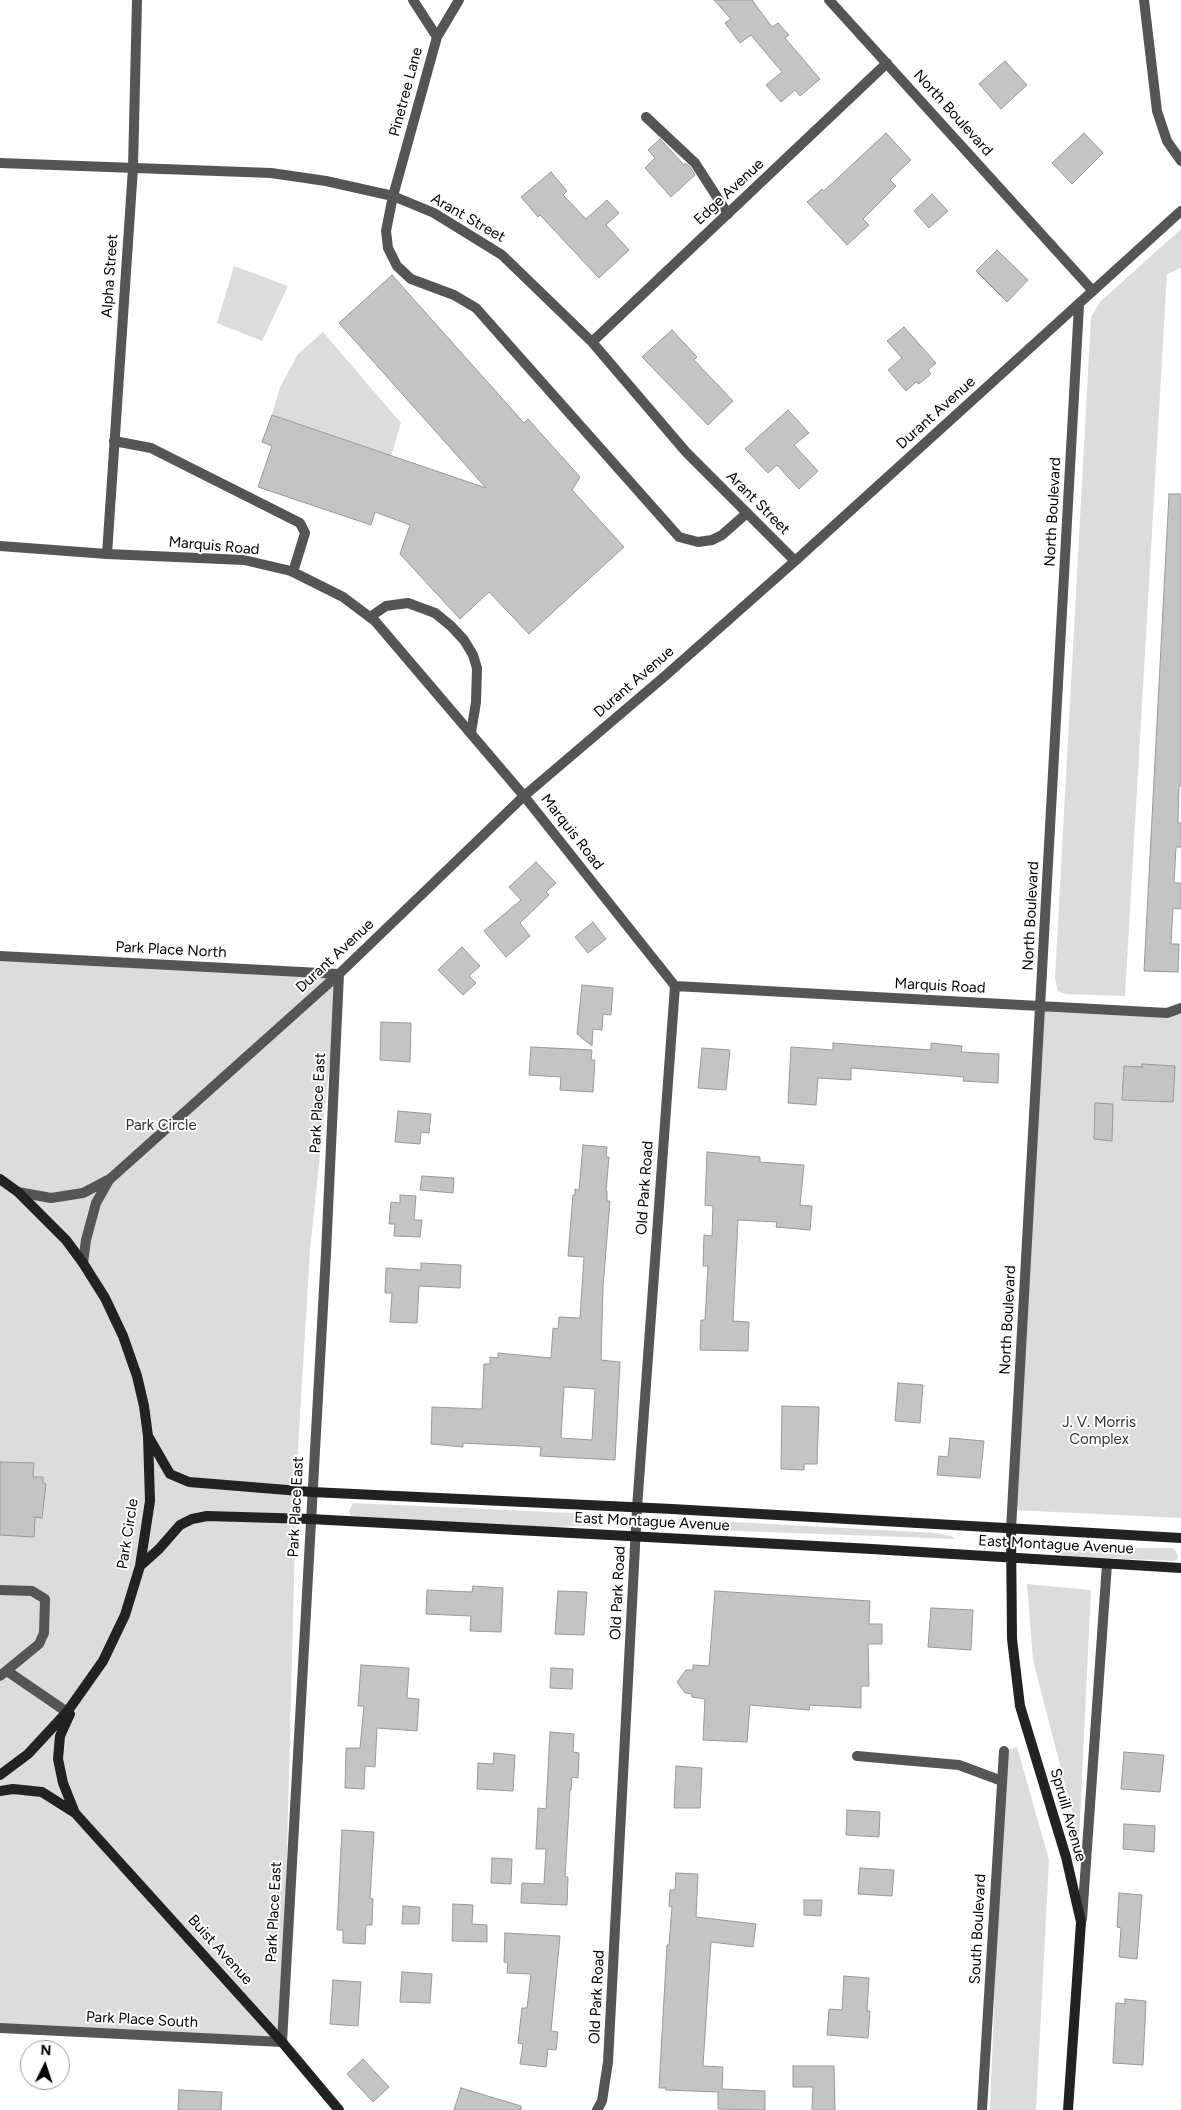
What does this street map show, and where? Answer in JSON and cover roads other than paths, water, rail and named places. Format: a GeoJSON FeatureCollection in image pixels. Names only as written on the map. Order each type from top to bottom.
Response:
{"type":"FeatureCollection","features":[{"type":"Feature","properties":{"kind":"street","name":"Alpha Street"},"geometry":{"type":"LineString","coordinates":[[107,554],[133,168],[137,0]]}},
{"type":"Feature","properties":{"kind":"street"},"geometry":{"type":"LineString","coordinates":[[413,0],[437,37]]}},
{"type":"Feature","properties":{"kind":"street","name":"Pinetree Lane"},"geometry":{"type":"LineString","coordinates":[[459,0],[437,37],[393,196],[386,231],[388,248],[397,266],[411,278],[454,295],[476,308],[679,537],[698,542],[712,540],[722,535],[746,513]]}},
{"type":"Feature","properties":{"kind":"street","name":"North Boulevard"},"geometry":{"type":"LineString","coordinates":[[829,0],[1093,291]]}},
{"type":"Feature","properties":{"kind":"street"},"geometry":{"type":"LineString","coordinates":[[1144,0],[1156,111],[1167,141],[1181,161]]}},
{"type":"Feature","properties":{"kind":"street","name":"Edge Avenue"},"geometry":{"type":"LineString","coordinates":[[592,342],[887,62]]}},
{"type":"Feature","properties":{"kind":"street"},"geometry":{"type":"LineString","coordinates":[[646,118],[695,163],[728,214]]}},
{"type":"Feature","properties":{"kind":"street","name":"Arant Street"},"geometry":{"type":"LineString","coordinates":[[0,163],[271,173],[326,181],[393,196],[434,213],[502,255],[592,342],[686,452],[795,561]]}},
{"type":"Feature","properties":{"kind":"street","name":"Durant Avenue"},"geometry":{"type":"LineString","coordinates":[[18,1192],[51,1198],[83,1193],[110,1180],[340,974],[524,796],[665,676],[795,561],[1181,211]]}},
{"type":"Feature","properties":{"kind":"street","name":"North Boulevard"},"geometry":{"type":"LineString","coordinates":[[1012,1529],[1079,305]]}},
{"type":"Feature","properties":{"kind":"street"},"geometry":{"type":"LineString","coordinates":[[114,441],[151,448],[300,523],[305,533],[293,572]]}},
{"type":"Feature","properties":{"kind":"street","name":"Marquis Road"},"geometry":{"type":"LineString","coordinates":[[0,546],[107,554],[244,560],[293,572],[343,597],[370,616],[471,733],[524,796],[675,986],[1167,1013],[1181,1008]]}},
{"type":"Feature","properties":{"kind":"street"},"geometry":{"type":"LineString","coordinates":[[370,616],[386,606],[396,604],[416,605],[435,613],[464,640],[473,655],[477,668],[476,702],[471,733]]}},
{"type":"Feature","properties":{"kind":"street","name":"Park Place North"},"geometry":{"type":"LineString","coordinates":[[0,956],[340,974]]}},
{"type":"Feature","properties":{"kind":"street","name":"Park Place East"},"geometry":{"type":"LineString","coordinates":[[282,2042],[340,974]]}},
{"type":"Feature","properties":{"kind":"street","name":"Old Park Road"},"geometry":{"type":"LineString","coordinates":[[597,2110],[602,2101],[608,2062],[637,1508],[675,986]]}},
{"type":"Feature","properties":{"kind":"street","name":"Park Circle"},"geometry":{"type":"LineString","coordinates":[[0,1178],[18,1192],[46,1219],[83,1263],[105,1298],[123,1336],[137,1376],[148,1436],[150,1502],[140,1566],[125,1615],[103,1661],[71,1708],[28,1754],[0,1775]]}},
{"type":"Feature","properties":{"kind":"street","name":"Durant Avenue"},"geometry":{"type":"LineString","coordinates":[[83,1263],[86,1240],[96,1203],[110,1180]]}},
{"type":"Feature","properties":{"kind":"street","name":"East Montague Avenue"},"geometry":{"type":"LineString","coordinates":[[148,1436],[170,1474],[189,1482],[312,1492],[1181,1538]]}},
{"type":"Feature","properties":{"kind":"street","name":"East Montague Avenue"},"geometry":{"type":"LineString","coordinates":[[140,1566],[180,1525],[192,1519],[207,1516],[310,1519],[872,1548],[1181,1568]]}},
{"type":"Feature","properties":{"kind":"street","name":"Spruill Avenue"},"geometry":{"type":"LineString","coordinates":[[1012,1529],[1012,1639],[1020,1706],[1066,1857],[1081,1922],[1068,2110]]}},
{"type":"Feature","properties":{"kind":"street"},"geometry":{"type":"LineString","coordinates":[[1081,1922],[1107,1564]]}},
{"type":"Feature","properties":{"kind":"street"},"geometry":{"type":"LineString","coordinates":[[0,1590],[32,1591],[44,1599],[44,1633],[39,1644],[3,1674],[71,1708]]}},
{"type":"Feature","properties":{"kind":"street","name":"Buist Avenue"},"geometry":{"type":"LineString","coordinates":[[71,1708],[60,1736],[58,1759],[75,1813]]}},
{"type":"Feature","properties":{"kind":"street","name":"South Boulevard"},"geometry":{"type":"LineString","coordinates":[[982,2110],[1004,1751]]}},
{"type":"Feature","properties":{"kind":"street"},"geometry":{"type":"LineString","coordinates":[[857,1756],[959,1765],[1002,1781]]}},
{"type":"Feature","properties":{"kind":"street","name":"Buist Avenue"},"geometry":{"type":"LineString","coordinates":[[0,1791],[13,1789],[42,1792],[75,1813],[282,2042],[339,2110]]}},
{"type":"Feature","properties":{"kind":"street","name":"Park Place South"},"geometry":{"type":"LineString","coordinates":[[0,2028],[282,2042]]}},
{"type":"Feature","properties":{"kind":"park label","name":"J. V. Morris Complex"},"geometry":{"type":"Point","coordinates":[1099,1432]}}]}
